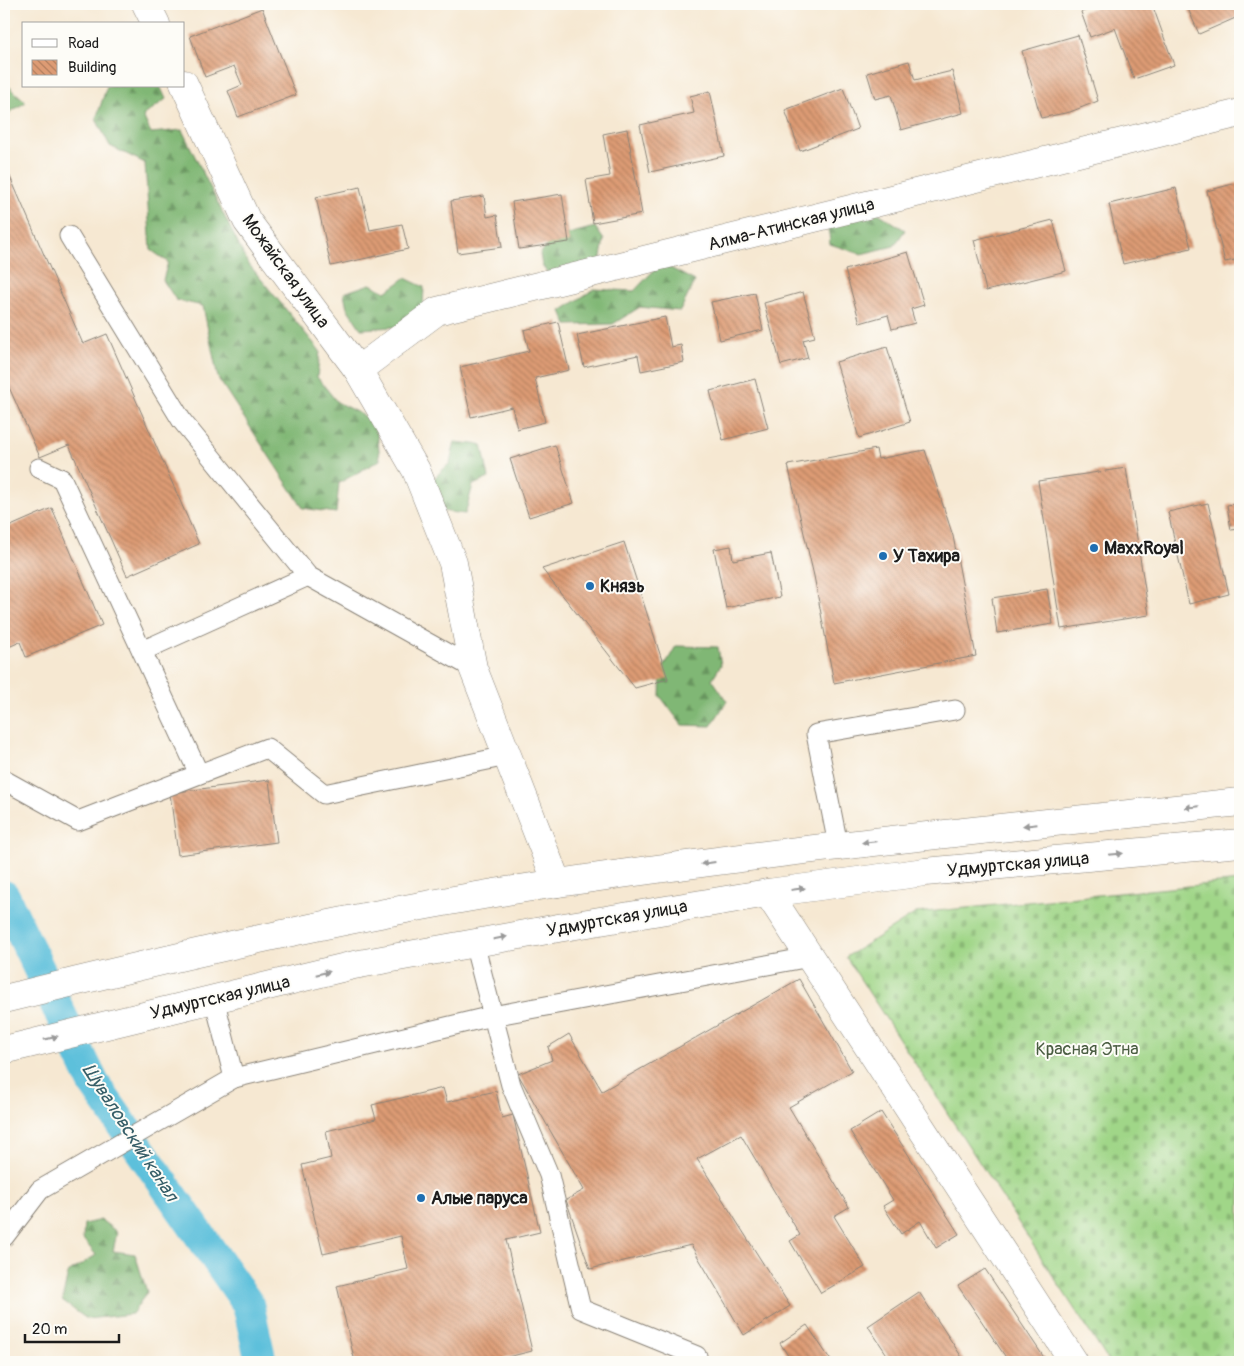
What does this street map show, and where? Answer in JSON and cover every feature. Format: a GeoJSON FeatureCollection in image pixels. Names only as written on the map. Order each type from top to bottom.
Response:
{"type":"FeatureCollection","features":[{"type":"Feature","properties":{"kind":"main road"},"geometry":{"type":"LineString","coordinates":[[146,4],[155,22]]}},
{"type":"Feature","properties":{"kind":"main road","name":"Можайская улица"},"geometry":{"type":"LineString","coordinates":[[185,86],[247,221],[358,370],[416,470],[453,563],[473,668],[556,883]]}},
{"type":"Feature","properties":{"kind":"main road","name":"Алма-Атинская улица"},"geometry":{"type":"LineString","coordinates":[[358,370],[437,311],[1240,113]]}},
{"type":"Feature","properties":{"kind":"main road","name":"Удмуртская улица"},"geometry":{"type":"LineString","coordinates":[[4,999],[350,919],[556,883],[838,845],[1240,802]]}},
{"type":"Feature","properties":{"kind":"main road","name":"Удмуртская улица"},"geometry":{"type":"LineString","coordinates":[[4,1050],[122,1020],[354,966],[474,943],[768,893],[925,872],[1240,843]]}},
{"type":"Feature","properties":{"kind":"main road"},"geometry":{"type":"LineString","coordinates":[[768,893],[1074,1362]]}},
{"type":"Feature","properties":{"kind":"lane"},"geometry":{"type":"LineString","coordinates":[[69,236],[182,421],[308,576],[473,668]]}},
{"type":"Feature","properties":{"kind":"lane"},"geometry":{"type":"LineString","coordinates":[[39,468],[62,479],[199,774]]}},
{"type":"Feature","properties":{"kind":"lane"},"geometry":{"type":"LineString","coordinates":[[142,651],[308,576]]}},
{"type":"Feature","properties":{"kind":"lane"},"geometry":{"type":"LineString","coordinates":[[838,845],[816,734],[955,710]]}},
{"type":"Feature","properties":{"kind":"lane"},"geometry":{"type":"LineString","coordinates":[[4,780],[78,821],[266,748],[324,794],[507,756]]}},
{"type":"Feature","properties":{"kind":"lane"},"geometry":{"type":"LineString","coordinates":[[474,943],[511,1085],[549,1175],[581,1309],[697,1356]]}},
{"type":"Feature","properties":{"kind":"lane"},"geometry":{"type":"LineString","coordinates":[[4,1237],[40,1190],[234,1078],[492,1016],[810,957]]}},
{"type":"Feature","properties":{"kind":"lane"},"geometry":{"type":"LineString","coordinates":[[214,998],[234,1078]]}},
{"type":"Feature","properties":{"kind":"green space"},"geometry":{"type":"Polygon","coordinates":[[[4,82],[26,102],[4,116],[4,82]]]}},
{"type":"Feature","properties":{"kind":"green space"},"geometry":{"type":"Polygon","coordinates":[[[106,88],[161,88],[166,99],[143,116],[151,133],[182,130],[247,262],[320,351],[317,377],[337,402],[376,422],[380,460],[339,483],[336,513],[303,508],[218,378],[203,306],[176,300],[163,280],[168,262],[151,250],[145,163],[110,146],[96,119],[106,88]]]}},
{"type":"Feature","properties":{"kind":"green space"},"geometry":{"type":"Polygon","coordinates":[[[875,211],[905,230],[894,246],[861,254],[830,244],[828,221],[875,211]]]}},
{"type":"Feature","properties":{"kind":"green space"},"geometry":{"type":"Polygon","coordinates":[[[595,227],[604,240],[600,262],[551,277],[542,266],[540,254],[553,238],[595,227]]]}},
{"type":"Feature","properties":{"kind":"green space"},"geometry":{"type":"Polygon","coordinates":[[[661,263],[695,281],[680,311],[640,307],[613,324],[567,325],[561,311],[594,289],[634,291],[661,263]]]}},
{"type":"Feature","properties":{"kind":"green space"},"geometry":{"type":"Polygon","coordinates":[[[405,278],[424,287],[423,306],[394,327],[361,329],[347,308],[344,293],[370,284],[386,292],[405,278]]]}},
{"type":"Feature","properties":{"kind":"green space"},"geometry":{"type":"Polygon","coordinates":[[[455,442],[482,445],[489,478],[473,485],[465,514],[442,511],[431,481],[450,463],[455,442]]]}},
{"type":"Feature","properties":{"kind":"green space"},"geometry":{"type":"Polygon","coordinates":[[[676,646],[718,647],[721,665],[712,679],[727,701],[711,726],[682,725],[660,696],[661,672],[676,646]]]}},
{"type":"Feature","properties":{"kind":"green space","name":"Красная Этна"},"geometry":{"type":"Polygon","coordinates":[[[1240,881],[1240,1362],[1109,1362],[846,957],[916,913],[1240,881]]]}},
{"type":"Feature","properties":{"kind":"green space"},"geometry":{"type":"Polygon","coordinates":[[[101,1220],[117,1232],[113,1251],[135,1254],[147,1292],[132,1314],[87,1319],[62,1301],[68,1273],[96,1255],[83,1239],[84,1224],[101,1220]]]}},
{"type":"Feature","properties":{"kind":"building"},"geometry":{"type":"Polygon","coordinates":[[[1106,4],[1130,4],[1131,6],[1152,4],[1174,65],[1134,79],[1115,28],[1090,37],[1081,12],[1106,4]]]}},
{"type":"Feature","properties":{"kind":"building"},"geometry":{"type":"Polygon","coordinates":[[[1186,4],[1240,4],[1240,16],[1199,34],[1186,4]]]}},
{"type":"Feature","properties":{"kind":"building"},"geometry":{"type":"Polygon","coordinates":[[[262,8],[296,95],[238,117],[228,91],[242,85],[234,66],[205,77],[190,36],[262,8]]]}},
{"type":"Feature","properties":{"kind":"building"},"geometry":{"type":"Polygon","coordinates":[[[1078,35],[1098,101],[1070,112],[1041,118],[1022,51],[1078,35]]]}},
{"type":"Feature","properties":{"kind":"building"},"geometry":{"type":"Polygon","coordinates":[[[909,61],[915,80],[952,71],[963,113],[901,130],[891,95],[875,99],[867,73],[909,61]]]}},
{"type":"Feature","properties":{"kind":"building"},"geometry":{"type":"Polygon","coordinates":[[[843,88],[858,129],[800,151],[785,110],[843,88]]]}},
{"type":"Feature","properties":{"kind":"building"},"geometry":{"type":"Polygon","coordinates":[[[710,91],[724,156],[650,172],[640,125],[694,113],[690,96],[710,91]]]}},
{"type":"Feature","properties":{"kind":"building"},"geometry":{"type":"Polygon","coordinates":[[[627,129],[642,214],[593,223],[586,180],[610,176],[603,134],[627,129]]]}},
{"type":"Feature","properties":{"kind":"building"},"geometry":{"type":"Polygon","coordinates":[[[4,163],[83,344],[107,334],[199,544],[127,576],[69,445],[40,457],[4,376],[4,163]]]}},
{"type":"Feature","properties":{"kind":"building"},"geometry":{"type":"Polygon","coordinates":[[[1240,182],[1240,259],[1225,262],[1207,191],[1240,182]]]}},
{"type":"Feature","properties":{"kind":"building"},"geometry":{"type":"Polygon","coordinates":[[[360,187],[370,230],[402,224],[408,249],[331,266],[316,197],[360,187]]]}},
{"type":"Feature","properties":{"kind":"building"},"geometry":{"type":"Polygon","coordinates":[[[1176,188],[1191,248],[1123,264],[1109,204],[1176,188]]]}},
{"type":"Feature","properties":{"kind":"building"},"geometry":{"type":"Polygon","coordinates":[[[562,194],[569,242],[519,249],[512,202],[562,194]]]}},
{"type":"Feature","properties":{"kind":"building"},"geometry":{"type":"Polygon","coordinates":[[[484,196],[487,217],[497,215],[502,247],[458,253],[451,201],[484,196]]]}},
{"type":"Feature","properties":{"kind":"building"},"geometry":{"type":"Polygon","coordinates":[[[1053,220],[1066,271],[986,291],[974,240],[1053,220]]]}},
{"type":"Feature","properties":{"kind":"building"},"geometry":{"type":"Polygon","coordinates":[[[908,252],[924,305],[911,309],[915,323],[892,329],[888,315],[860,323],[845,270],[908,252]]]}},
{"type":"Feature","properties":{"kind":"building"},"geometry":{"type":"Polygon","coordinates":[[[803,292],[815,337],[803,340],[808,358],[781,365],[764,303],[803,292]]]}},
{"type":"Feature","properties":{"kind":"building"},"geometry":{"type":"Polygon","coordinates":[[[755,293],[763,330],[720,340],[711,302],[755,293]]]}},
{"type":"Feature","properties":{"kind":"building"},"geometry":{"type":"Polygon","coordinates":[[[665,317],[671,347],[681,345],[684,362],[641,371],[638,355],[584,367],[577,335],[665,317]]]}},
{"type":"Feature","properties":{"kind":"building"},"geometry":{"type":"Polygon","coordinates":[[[558,322],[569,370],[535,378],[545,422],[517,429],[512,407],[471,417],[460,367],[529,351],[524,330],[558,322]]]}},
{"type":"Feature","properties":{"kind":"building"},"geometry":{"type":"Polygon","coordinates":[[[887,347],[910,422],[859,438],[836,362],[887,347]]]}},
{"type":"Feature","properties":{"kind":"building"},"geometry":{"type":"Polygon","coordinates":[[[755,379],[768,428],[723,440],[710,391],[755,379]]]}},
{"type":"Feature","properties":{"kind":"building"},"geometry":{"type":"Polygon","coordinates":[[[555,445],[574,503],[529,517],[510,459],[555,445]]]}},
{"type":"Feature","properties":{"kind":"building","name":"У Тахира"},"geometry":{"type":"Polygon","coordinates":[[[876,449],[878,459],[925,450],[953,536],[976,656],[834,683],[814,576],[788,465],[876,449]]]}},
{"type":"Feature","properties":{"kind":"building","name":"MaxxRoyal"},"geometry":{"type":"Polygon","coordinates":[[[1126,468],[1149,615],[1061,629],[1038,481],[1126,468]]]}},
{"type":"Feature","properties":{"kind":"building"},"geometry":{"type":"Polygon","coordinates":[[[1208,503],[1229,594],[1189,604],[1168,512],[1208,503]]]}},
{"type":"Feature","properties":{"kind":"building"},"geometry":{"type":"Polygon","coordinates":[[[1240,503],[1240,529],[1231,530],[1227,505],[1240,503]]]}},
{"type":"Feature","properties":{"kind":"building"},"geometry":{"type":"Polygon","coordinates":[[[52,508],[102,625],[26,657],[20,642],[4,649],[4,529],[52,508]]]}},
{"type":"Feature","properties":{"kind":"building"},"geometry":{"type":"Polygon","coordinates":[[[624,542],[668,679],[635,688],[542,569],[624,542]]]}},
{"type":"Feature","properties":{"kind":"building"},"geometry":{"type":"Polygon","coordinates":[[[731,546],[733,560],[771,553],[780,597],[726,608],[714,549],[731,546]]]}},
{"type":"Feature","properties":{"kind":"building"},"geometry":{"type":"Polygon","coordinates":[[[1047,589],[1053,624],[997,633],[992,598],[1047,589]]]}},
{"type":"Feature","properties":{"kind":"building"},"geometry":{"type":"Polygon","coordinates":[[[269,780],[277,842],[178,855],[170,793],[269,780]]]}},
{"type":"Feature","properties":{"kind":"building"},"geometry":{"type":"Polygon","coordinates":[[[799,979],[852,1071],[789,1107],[849,1207],[834,1216],[865,1267],[821,1293],[790,1241],[800,1235],[741,1135],[697,1159],[790,1306],[744,1335],[691,1245],[590,1269],[566,1200],[584,1190],[518,1074],[552,1060],[548,1047],[569,1034],[602,1091],[799,979]]]}},
{"type":"Feature","properties":{"kind":"building","name":"Алые паруса"},"geometry":{"type":"Polygon","coordinates":[[[443,1088],[447,1102],[496,1091],[502,1118],[513,1115],[540,1232],[506,1240],[532,1351],[504,1358],[505,1362],[355,1362],[337,1286],[408,1269],[401,1236],[323,1254],[302,1165],[331,1158],[326,1131],[376,1119],[372,1105],[443,1088]]]}},
{"type":"Feature","properties":{"kind":"building"},"geometry":{"type":"Polygon","coordinates":[[[881,1112],[959,1234],[936,1248],[920,1221],[901,1234],[883,1206],[893,1200],[850,1131],[881,1112]]]}},
{"type":"Feature","properties":{"kind":"building"},"geometry":{"type":"Polygon","coordinates":[[[985,1269],[1047,1362],[1009,1362],[958,1286],[985,1269]]]}},
{"type":"Feature","properties":{"kind":"building"},"geometry":{"type":"Polygon","coordinates":[[[919,1292],[965,1362],[892,1362],[868,1326],[919,1292]]]}},
{"type":"Feature","properties":{"kind":"building"},"geometry":{"type":"Polygon","coordinates":[[[807,1325],[832,1362],[792,1362],[780,1343],[807,1325]]]}},
{"type":"Feature","properties":{"kind":"waterway","name":"Шуваловский канал"},"geometry":{"type":"LineString","coordinates":[[4,896],[94,1084],[248,1304],[261,1362]]}},
{"type":"Feature","properties":{"kind":"place","name":"MaxxRoyal"},"geometry":{"type":"Point","coordinates":[1094,548]}},
{"type":"Feature","properties":{"kind":"place","name":"У Тахира"},"geometry":{"type":"Point","coordinates":[883,556]}},
{"type":"Feature","properties":{"kind":"place","name":"Князь"},"geometry":{"type":"Point","coordinates":[590,586]}},
{"type":"Feature","properties":{"kind":"place","name":"Алые паруса"},"geometry":{"type":"Point","coordinates":[421,1198]}}]}
